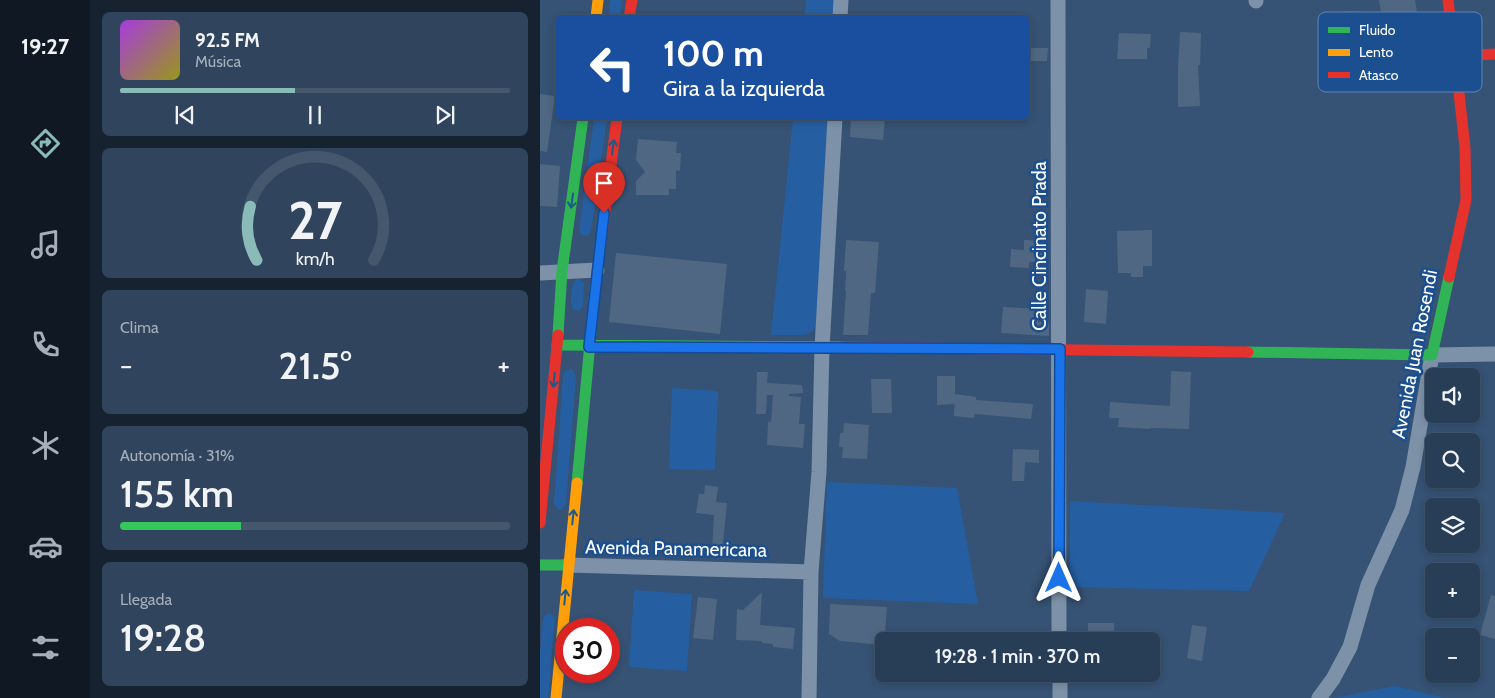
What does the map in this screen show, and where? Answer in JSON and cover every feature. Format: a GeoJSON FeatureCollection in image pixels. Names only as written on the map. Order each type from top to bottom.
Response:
{"type":"FeatureCollection","features":[{"type":"Feature","properties":{"kind":"main road"},"geometry":{"type":"LineString","coordinates":[[596,15],[598,0]]}},
{"type":"Feature","properties":{"kind":"main road"},"geometry":{"type":"LineString","coordinates":[[630,15],[632,0]]}},
{"type":"Feature","properties":{"kind":"main road"},"geometry":{"type":"LineString","coordinates":[[1482,55],[1495,54]]}},
{"type":"Feature","properties":{"kind":"main road","name":"Avenida Juan Rosendi"},"geometry":{"type":"LineString","coordinates":[[1432,355],[1466,200],[1465,148],[1460,92]]}},
{"type":"Feature","properties":{"kind":"main road"},"geometry":{"type":"LineString","coordinates":[[540,522],[562,271],[582,120]]}},
{"type":"Feature","properties":{"kind":"main road"},"geometry":{"type":"LineString","coordinates":[[556,698],[597,270],[617,120]]}},
{"type":"Feature","properties":{"kind":"main road"},"geometry":{"type":"LineString","coordinates":[[557,345],[589,347],[1060,349],[1432,355]]}},
{"type":"Feature","properties":{"kind":"main road","name":"Avenida Panamericana"},"geometry":{"type":"LineString","coordinates":[[540,564],[568,565]]}},
{"type":"Feature","properties":{"kind":"street"},"geometry":{"type":"LineString","coordinates":[[840,15],[841,0]]}},
{"type":"Feature","properties":{"kind":"street","name":"Calle Cincinato Prada"},"geometry":{"type":"LineString","coordinates":[[1058,0],[1059,632]]}},
{"type":"Feature","properties":{"kind":"street"},"geometry":{"type":"LineString","coordinates":[[808,698],[812,572],[819,472],[822,348],[834,120]]}},
{"type":"Feature","properties":{"kind":"street"},"geometry":{"type":"LineString","coordinates":[[540,273],[597,270]]}},
{"type":"Feature","properties":{"kind":"street"},"geometry":{"type":"LineString","coordinates":[[1432,355],[1495,354]]}},
{"type":"Feature","properties":{"kind":"street","name":"Avenida Juan Rosendi"},"geometry":{"type":"LineString","coordinates":[[1319,698],[1333,680],[1350,647],[1368,585],[1402,510],[1413,467],[1432,355]]}},
{"type":"Feature","properties":{"kind":"street","name":"Avenida Panamericana"},"geometry":{"type":"LineString","coordinates":[[568,565],[812,572]]}},
{"type":"Feature","properties":{"kind":"street"},"geometry":{"type":"LineString","coordinates":[[1060,682],[1060,698]]}},
{"type":"Feature","properties":{"kind":"shaded area"},"geometry":{"type":"Polygon","coordinates":[[[610,0],[622,0],[620,15],[608,15],[610,0]]]}},
{"type":"Feature","properties":{"kind":"shaded area"},"geometry":{"type":"Polygon","coordinates":[[[806,0],[837,0],[836,15],[804,15],[806,0]]]}},
{"type":"Feature","properties":{"kind":"shaded area"},"geometry":{"type":"Polygon","coordinates":[[[594,120],[607,120],[591,231],[587,236],[581,235],[579,229],[594,120]]]}},
{"type":"Feature","properties":{"kind":"shaded area"},"geometry":{"type":"Polygon","coordinates":[[[793,120],[830,120],[817,325],[812,332],[804,335],[771,335],[793,120]]]}},
{"type":"Feature","properties":{"kind":"shaded area"},"geometry":{"type":"Polygon","coordinates":[[[576,279],[584,283],[583,306],[579,311],[573,310],[571,303],[571,294],[576,279]]]}},
{"type":"Feature","properties":{"kind":"shaded area"},"geometry":{"type":"Polygon","coordinates":[[[570,369],[573,370],[576,377],[566,504],[559,510],[554,503],[563,376],[564,372],[570,369]]]}},
{"type":"Feature","properties":{"kind":"shaded area"},"geometry":{"type":"Polygon","coordinates":[[[672,388],[718,391],[715,470],[669,469],[672,388]]]}},
{"type":"Feature","properties":{"kind":"shaded area"},"geometry":{"type":"Polygon","coordinates":[[[827,482],[957,488],[978,604],[823,598],[827,482]]]}},
{"type":"Feature","properties":{"kind":"shaded area"},"geometry":{"type":"Polygon","coordinates":[[[1070,501],[1285,513],[1249,591],[1070,587],[1070,501]]]}},
{"type":"Feature","properties":{"kind":"shaded area"},"geometry":{"type":"Polygon","coordinates":[[[634,590],[692,594],[687,671],[629,667],[634,590]]]}},
{"type":"Feature","properties":{"kind":"shaded area"},"geometry":{"type":"Polygon","coordinates":[[[549,613],[555,617],[548,698],[540,698],[540,653],[543,620],[544,616],[549,613]]]}},
{"type":"Feature","properties":{"kind":"shaded area"},"geometry":{"type":"Polygon","coordinates":[[[1395,686],[1445,698],[1333,698],[1395,686]]]}},
{"type":"Feature","properties":{"kind":"building"},"geometry":{"type":"Polygon","coordinates":[[[1379,0],[1415,0],[1417,12],[1381,12],[1379,0]]]}},
{"type":"Feature","properties":{"kind":"building"},"geometry":{"type":"Polygon","coordinates":[[[1180,32],[1201,33],[1200,65],[1198,65],[1200,106],[1178,107],[1180,32]]]}},
{"type":"Feature","properties":{"kind":"building"},"geometry":{"type":"Polygon","coordinates":[[[1119,33],[1151,34],[1150,48],[1147,48],[1147,59],[1117,59],[1119,33]]]}},
{"type":"Feature","properties":{"kind":"building"},"geometry":{"type":"Polygon","coordinates":[[[1030,48],[1048,48],[1047,61],[1030,61],[1030,48]]]}},
{"type":"Feature","properties":{"kind":"building"},"geometry":{"type":"Polygon","coordinates":[[[540,94],[555,96],[547,152],[540,151],[540,94]]]}},
{"type":"Feature","properties":{"kind":"building"},"geometry":{"type":"Polygon","coordinates":[[[851,120],[885,120],[883,140],[850,137],[851,120]]]}},
{"type":"Feature","properties":{"kind":"building"},"geometry":{"type":"Polygon","coordinates":[[[638,139],[677,142],[676,153],[681,153],[680,171],[676,170],[676,189],[669,189],[669,195],[636,195],[636,181],[645,172],[636,160],[638,139]]]}},
{"type":"Feature","properties":{"kind":"building"},"geometry":{"type":"Polygon","coordinates":[[[540,164],[560,166],[557,207],[540,206],[540,164]]]}},
{"type":"Feature","properties":{"kind":"building"},"geometry":{"type":"Polygon","coordinates":[[[1152,230],[1152,266],[1143,266],[1143,277],[1131,277],[1131,273],[1118,273],[1117,231],[1152,230]]]}},
{"type":"Feature","properties":{"kind":"building"},"geometry":{"type":"Polygon","coordinates":[[[846,240],[879,242],[875,293],[871,293],[868,335],[843,335],[846,291],[846,271],[844,271],[846,240]]]}},
{"type":"Feature","properties":{"kind":"building"},"geometry":{"type":"Polygon","coordinates":[[[1024,240],[1045,241],[1045,262],[1029,262],[1029,268],[1010,267],[1011,249],[1024,250],[1024,240]]]}},
{"type":"Feature","properties":{"kind":"building"},"geometry":{"type":"Polygon","coordinates":[[[616,253],[727,264],[720,334],[609,322],[616,253]]]}},
{"type":"Feature","properties":{"kind":"building"},"geometry":{"type":"Polygon","coordinates":[[[1086,289],[1108,291],[1106,324],[1084,322],[1086,289]]]}},
{"type":"Feature","properties":{"kind":"building"},"geometry":{"type":"Polygon","coordinates":[[[1003,307],[1039,309],[1038,322],[1049,322],[1049,336],[1001,333],[1003,307]]]}},
{"type":"Feature","properties":{"kind":"building"},"geometry":{"type":"Polygon","coordinates":[[[1171,371],[1191,372],[1189,429],[1118,427],[1119,418],[1109,418],[1110,402],[1170,406],[1171,371]]]}},
{"type":"Feature","properties":{"kind":"building"},"geometry":{"type":"Polygon","coordinates":[[[757,372],[768,372],[767,383],[802,385],[803,393],[789,394],[789,396],[801,397],[799,424],[805,424],[803,448],[767,445],[768,422],[771,422],[773,395],[767,395],[766,414],[756,414],[757,372]]]}},
{"type":"Feature","properties":{"kind":"building"},"geometry":{"type":"Polygon","coordinates":[[[937,376],[955,376],[955,404],[937,405],[937,376]]]}},
{"type":"Feature","properties":{"kind":"building"},"geometry":{"type":"Polygon","coordinates":[[[871,379],[891,379],[892,413],[872,413],[871,379]]]}},
{"type":"Feature","properties":{"kind":"building"},"geometry":{"type":"Polygon","coordinates":[[[955,394],[976,397],[976,400],[1033,404],[1031,419],[975,414],[974,418],[954,416],[955,394]]]}},
{"type":"Feature","properties":{"kind":"building"},"geometry":{"type":"Polygon","coordinates":[[[844,423],[869,425],[867,459],[842,458],[843,447],[839,447],[840,433],[843,433],[844,423]]]}},
{"type":"Feature","properties":{"kind":"building"},"geometry":{"type":"Polygon","coordinates":[[[1013,449],[1039,450],[1039,463],[1025,462],[1024,481],[1012,481],[1013,449]]]}},
{"type":"Feature","properties":{"kind":"building"},"geometry":{"type":"Polygon","coordinates":[[[705,485],[718,487],[716,502],[727,503],[722,553],[712,553],[714,515],[696,513],[699,494],[704,494],[705,485]]]}},
{"type":"Feature","properties":{"kind":"building"},"geometry":{"type":"Polygon","coordinates":[[[762,592],[760,625],[795,628],[793,649],[773,647],[773,644],[762,643],[762,641],[736,640],[737,609],[743,610],[762,592]]]}},
{"type":"Feature","properties":{"kind":"building"},"geometry":{"type":"Polygon","coordinates":[[[1491,595],[1495,596],[1495,639],[1480,635],[1491,595]]]}},
{"type":"Feature","properties":{"kind":"building"},"geometry":{"type":"Polygon","coordinates":[[[698,597],[717,599],[713,640],[693,638],[698,597]]]}},
{"type":"Feature","properties":{"kind":"building"},"geometry":{"type":"Polygon","coordinates":[[[830,604],[887,607],[885,632],[875,632],[875,644],[840,641],[829,634],[830,604]]]}},
{"type":"Feature","properties":{"kind":"building"},"geometry":{"type":"Polygon","coordinates":[[[1088,623],[1114,623],[1114,632],[1088,632],[1088,623]]]}},
{"type":"Feature","properties":{"kind":"building"},"geometry":{"type":"Polygon","coordinates":[[[1192,625],[1207,627],[1202,661],[1187,658],[1192,625]]]}},
{"type":"Feature","properties":{"kind":"traffic: fast"},"geometry":{"type":"LineString","coordinates":[[558,335],[562,271],[583,120]]}},
{"type":"Feature","properties":{"kind":"traffic: fast"},"geometry":{"type":"LineString","coordinates":[[1248,352],[1432,355],[1449,277]]}},
{"type":"Feature","properties":{"kind":"traffic: fast"},"geometry":{"type":"LineString","coordinates":[[577,483],[595,289]]}},
{"type":"Feature","properties":{"kind":"traffic: fast"},"geometry":{"type":"LineString","coordinates":[[557,345],[840,347]]}},
{"type":"Feature","properties":{"kind":"traffic: fast"},"geometry":{"type":"LineString","coordinates":[[540,565],[568,565]]}},
{"type":"Feature","properties":{"kind":"traffic: slow"},"geometry":{"type":"LineString","coordinates":[[596,15],[598,0]]}},
{"type":"Feature","properties":{"kind":"traffic: slow"},"geometry":{"type":"LineString","coordinates":[[556,698],[577,483]]}},
{"type":"Feature","properties":{"kind":"traffic: jam"},"geometry":{"type":"LineString","coordinates":[[630,15],[632,0]]}},
{"type":"Feature","properties":{"kind":"traffic: jam"},"geometry":{"type":"LineString","coordinates":[[1448,0],[1450,12]]}},
{"type":"Feature","properties":{"kind":"traffic: jam"},"geometry":{"type":"LineString","coordinates":[[1482,55],[1495,54]]}},
{"type":"Feature","properties":{"kind":"traffic: jam"},"geometry":{"type":"LineString","coordinates":[[1449,277],[1466,200],[1465,148],[1459,92]]}},
{"type":"Feature","properties":{"kind":"traffic: jam"},"geometry":{"type":"LineString","coordinates":[[595,289],[617,120]]}},
{"type":"Feature","properties":{"kind":"traffic: jam"},"geometry":{"type":"LineString","coordinates":[[540,523],[558,335]]}},
{"type":"Feature","properties":{"kind":"traffic: jam"},"geometry":{"type":"LineString","coordinates":[[840,347],[1248,352]]}},
{"type":"Feature","properties":{"kind":"route"},"geometry":{"type":"LineString","coordinates":[[604,213],[589,347],[1060,349],[1059,578]]}}]}
